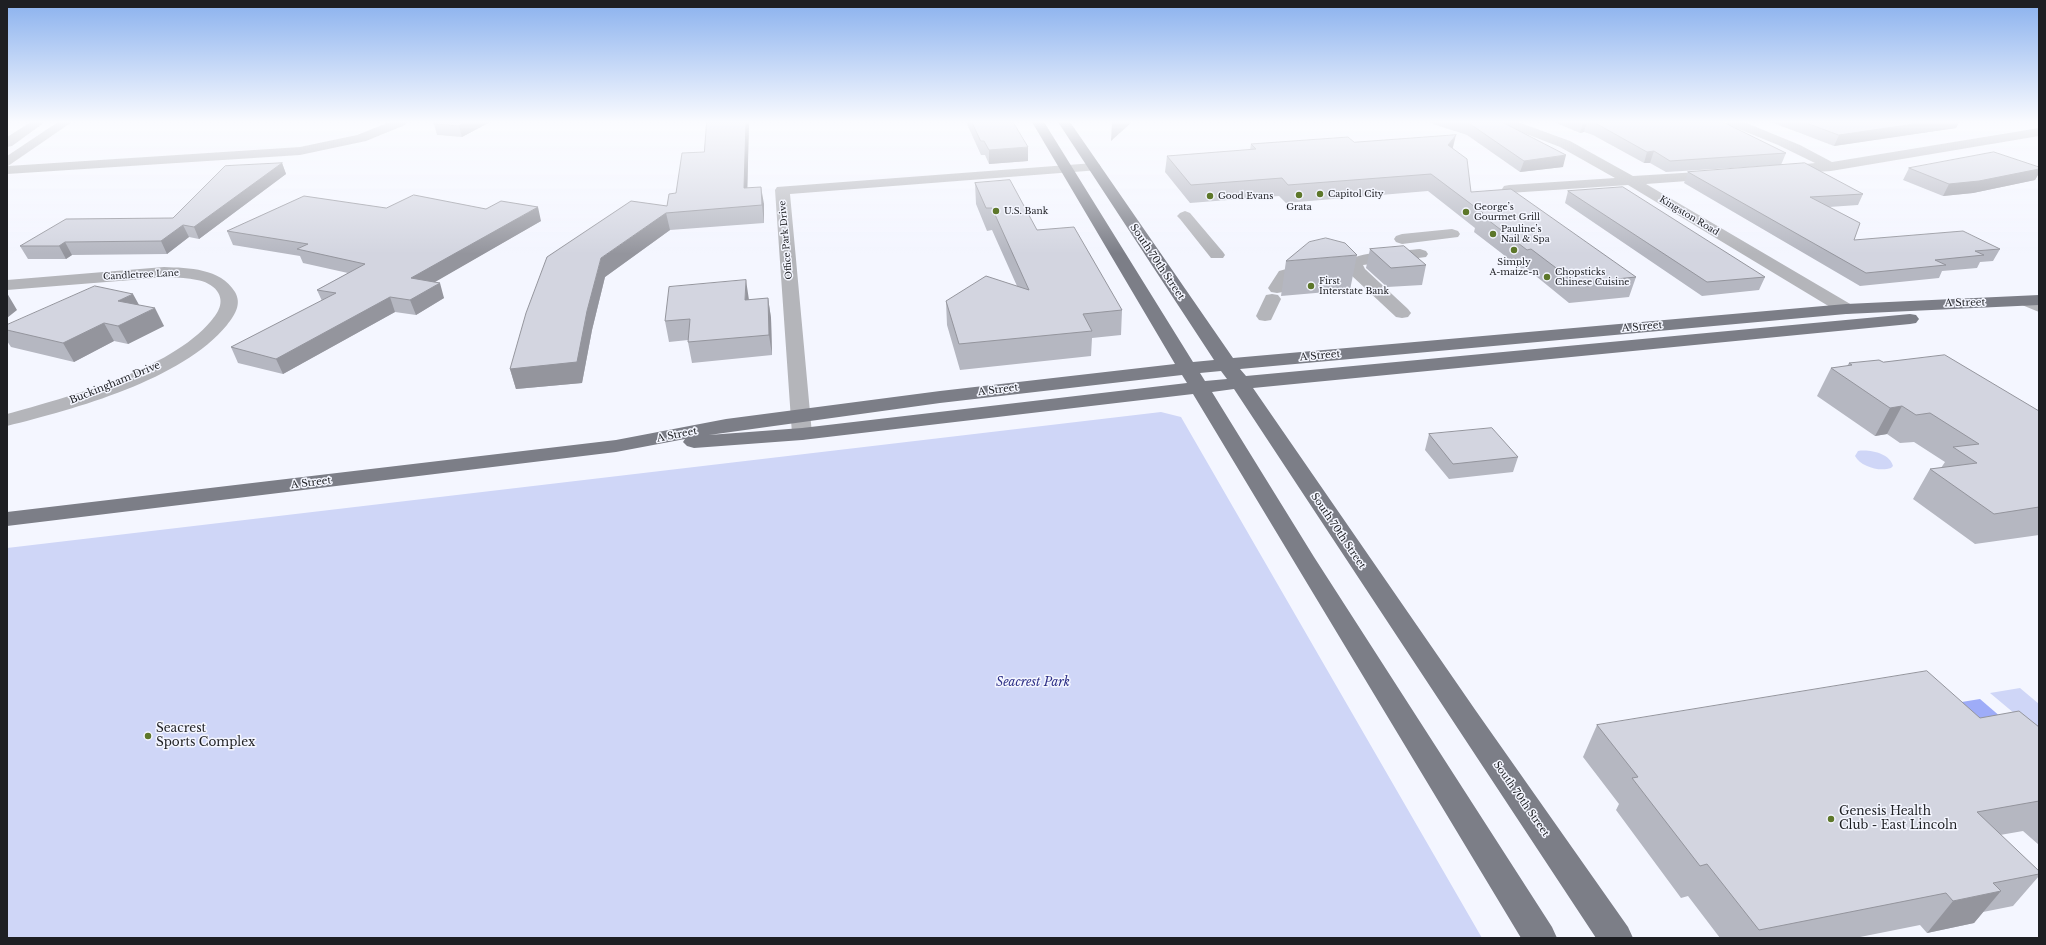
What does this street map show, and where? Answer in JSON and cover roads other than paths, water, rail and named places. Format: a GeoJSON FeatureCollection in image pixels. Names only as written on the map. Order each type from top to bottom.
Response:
{"type":"FeatureCollection","features":[{"type":"Feature","properties":{"kind":"main road"},"geometry":{"type":"LineString","coordinates":[[1065,166],[1193,378],[1540,938]]}},
{"type":"Feature","properties":{"kind":"main road","name":"South 70th Street"},"geometry":{"type":"LineString","coordinates":[[1094,167],[1461,713],[1616,938]]}},
{"type":"Feature","properties":{"kind":"main road","name":"A Street"},"geometry":{"type":"LineString","coordinates":[[1233,374],[1822,329],[1956,314],[2035,303]]}},
{"type":"Feature","properties":{"kind":"main road","name":"A Street"},"geometry":{"type":"LineString","coordinates":[[7,519],[616,446],[726,441],[801,424],[1193,378],[1846,310],[1935,304],[2035,303]]}},
{"type":"Feature","properties":{"kind":"street"},"geometry":{"type":"LineString","coordinates":[[7,170],[64,166]]}},
{"type":"Feature","properties":{"kind":"street","name":"Kingston Road"},"geometry":{"type":"LineString","coordinates":[[1606,166],[1846,310]]}},
{"type":"Feature","properties":{"kind":"street"},"geometry":{"type":"LineString","coordinates":[[1769,171],[1836,166]]}},
{"type":"Feature","properties":{"kind":"street","name":"Office Park Drive"},"geometry":{"type":"LineString","coordinates":[[801,424],[782,190],[1094,167]]}},
{"type":"Feature","properties":{"kind":"street"},"geometry":{"type":"LineString","coordinates":[[1509,189],[1730,174]]}},
{"type":"Feature","properties":{"kind":"street"},"geometry":{"type":"LineString","coordinates":[[1184,216],[1217,255]]}},
{"type":"Feature","properties":{"kind":"street"},"geometry":{"type":"LineString","coordinates":[[1402,239],[1452,234]]}},
{"type":"Feature","properties":{"kind":"street"},"geometry":{"type":"LineString","coordinates":[[1265,316],[1274,293],[1285,275],[1305,268],[1334,267],[1394,314],[1357,271],[1354,263],[1360,260],[1420,254]]}},
{"type":"Feature","properties":{"kind":"street","name":"Candletree Lane"},"geometry":{"type":"LineString","coordinates":[[7,285],[164,272],[203,276],[216,281],[225,289],[229,297],[229,310],[215,329]]}},
{"type":"Feature","properties":{"kind":"street","name":"Buckingham Drive"},"geometry":{"type":"LineString","coordinates":[[7,420],[86,396],[138,377],[190,349],[215,329]]}},
{"type":"Feature","properties":{"kind":"water"},"geometry":{"type":"Polygon","coordinates":[[[1980,699],[2009,724],[1919,709],[1980,699]]]}},
{"type":"Feature","properties":{"kind":"place","name":"Capitol City"},"geometry":{"type":"Point","coordinates":[1320,194]}},
{"type":"Feature","properties":{"kind":"place","name":"Grata"},"geometry":{"type":"Point","coordinates":[1299,195]}},
{"type":"Feature","properties":{"kind":"place","name":"Good Evans"},"geometry":{"type":"Point","coordinates":[1210,196]}},
{"type":"Feature","properties":{"kind":"place","name":"U.S. Bank"},"geometry":{"type":"Point","coordinates":[996,211]}},
{"type":"Feature","properties":{"kind":"place","name":"George’s Gourmet Grill"},"geometry":{"type":"Point","coordinates":[1466,212]}},
{"type":"Feature","properties":{"kind":"place","name":"Pauline’s Nail & Spa"},"geometry":{"type":"Point","coordinates":[1493,234]}},
{"type":"Feature","properties":{"kind":"place","name":"Simply A-maize-n"},"geometry":{"type":"Point","coordinates":[1514,250]}},
{"type":"Feature","properties":{"kind":"place","name":"Chopsticks Chinese Cuisine"},"geometry":{"type":"Point","coordinates":[1547,277]}},
{"type":"Feature","properties":{"kind":"place","name":"First Interstate Bank"},"geometry":{"type":"Point","coordinates":[1311,286]}},
{"type":"Feature","properties":{"kind":"place","name":"Seacrest Sports Complex"},"geometry":{"type":"Point","coordinates":[148,736]}},
{"type":"Feature","properties":{"kind":"place","name":"Genesis Health Club - East Lincoln"},"geometry":{"type":"Point","coordinates":[1831,819]}},
{"type":"Feature","properties":{"kind":"park label","name":"Seacrest Park"},"geometry":{"type":"Point","coordinates":[1033,683]}}]}
